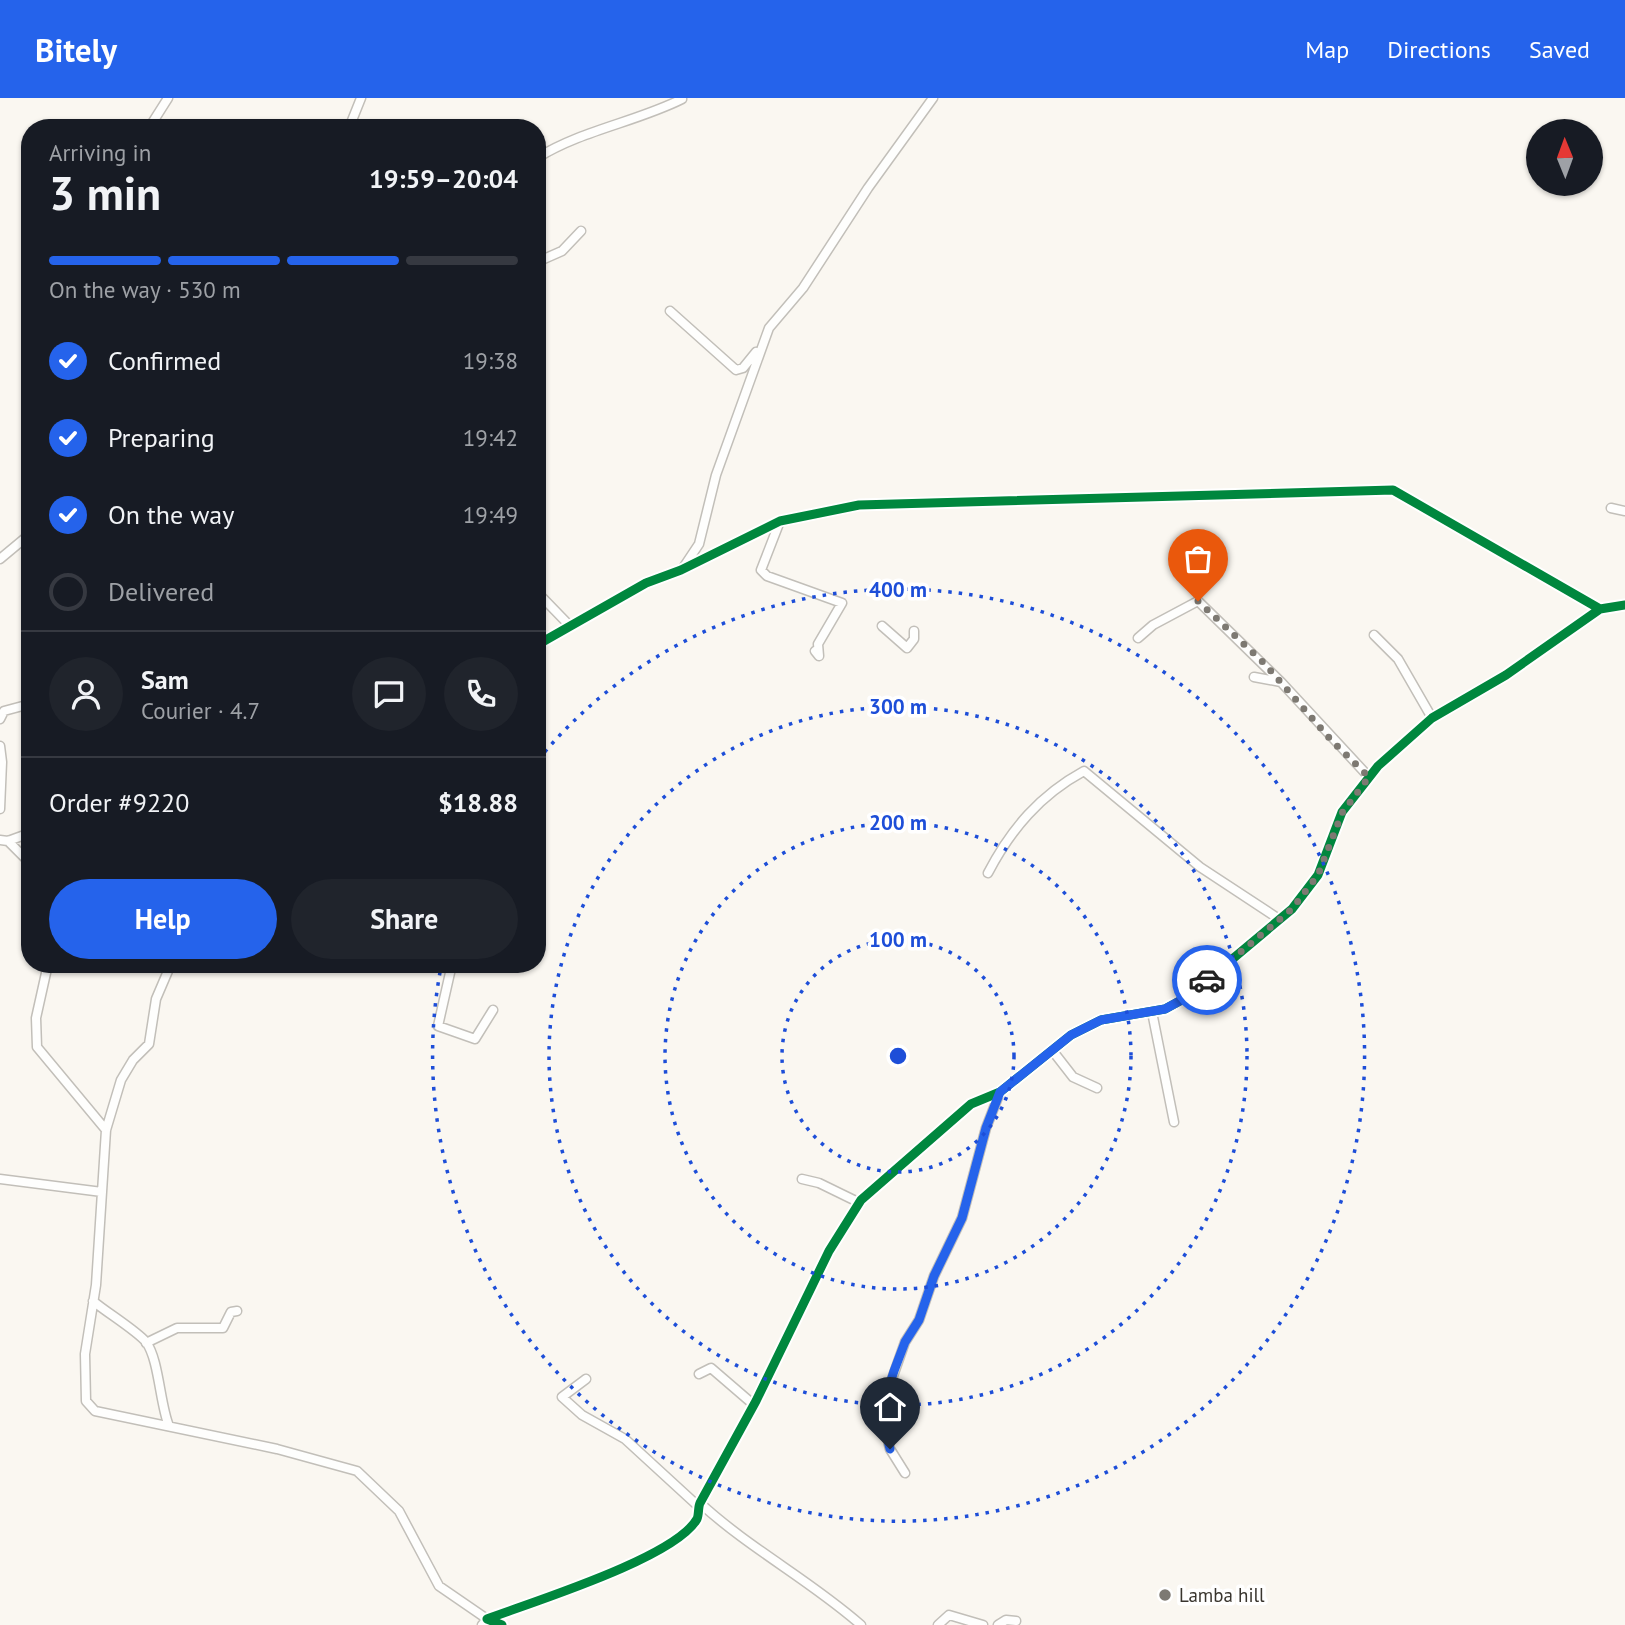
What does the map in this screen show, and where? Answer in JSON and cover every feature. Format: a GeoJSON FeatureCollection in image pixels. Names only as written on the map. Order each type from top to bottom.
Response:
{"type":"FeatureCollection","features":[{"type":"Feature","properties":{"kind":"street"},"geometry":{"type":"LineString","coordinates":[[155,119],[168,98]]}},
{"type":"Feature","properties":{"kind":"street"},"geometry":{"type":"LineString","coordinates":[[353,119],[361,98]]}},
{"type":"Feature","properties":{"kind":"street"},"geometry":{"type":"LineString","coordinates":[[670,311],[736,370],[752,359],[769,328],[803,288],[867,188],[933,98]]}},
{"type":"Feature","properties":{"kind":"street"},"geometry":{"type":"LineString","coordinates":[[546,154],[602,129],[630,122],[682,99]]}},
{"type":"Feature","properties":{"kind":"street"},"geometry":{"type":"LineString","coordinates":[[546,258],[562,251],[581,231]]}},
{"type":"Feature","properties":{"kind":"street"},"geometry":{"type":"LineString","coordinates":[[681,570],[699,544],[716,475],[769,328]]}},
{"type":"Feature","properties":{"kind":"street"},"geometry":{"type":"LineString","coordinates":[[546,640],[646,583],[681,570],[780,521],[859,505],[1393,490],[1600,609]]}},
{"type":"Feature","properties":{"kind":"street"},"geometry":{"type":"LineString","coordinates":[[1611,508],[1625,511]]}},
{"type":"Feature","properties":{"kind":"street"},"geometry":{"type":"LineString","coordinates":[[780,521],[761,570],[767,576],[842,603],[818,644],[819,656],[815,652]]}},
{"type":"Feature","properties":{"kind":"street"},"geometry":{"type":"LineString","coordinates":[[0,559],[21,542]]}},
{"type":"Feature","properties":{"kind":"street"},"geometry":{"type":"LineString","coordinates":[[546,601],[570,626]]}},
{"type":"Feature","properties":{"kind":"street"},"geometry":{"type":"LineString","coordinates":[[1138,639],[1153,625],[1198,601],[1281,682],[1369,777]]}},
{"type":"Feature","properties":{"kind":"street"},"geometry":{"type":"LineString","coordinates":[[484,1622],[600,1578],[666,1547],[697,1518],[699,1504],[754,1405],[829,1251],[860,1203],[971,1104],[1000,1092],[1071,1035],[1101,1020],[1165,1009],[1187,997],[1292,909],[1318,875],[1342,813],[1369,777],[1433,718],[1506,675],[1600,609],[1625,605]]}},
{"type":"Feature","properties":{"kind":"street"},"geometry":{"type":"LineString","coordinates":[[882,626],[907,648],[914,639],[914,631]]}},
{"type":"Feature","properties":{"kind":"street"},"geometry":{"type":"LineString","coordinates":[[1374,635],[1398,659],[1433,718]]}},
{"type":"Feature","properties":{"kind":"street"},"geometry":{"type":"LineString","coordinates":[[1254,677],[1281,682]]}},
{"type":"Feature","properties":{"kind":"street"},"geometry":{"type":"LineString","coordinates":[[0,719],[4,712],[21,707]]}},
{"type":"Feature","properties":{"kind":"street"},"geometry":{"type":"LineString","coordinates":[[0,746],[0,809]]}},
{"type":"Feature","properties":{"kind":"street"},"geometry":{"type":"LineString","coordinates":[[988,873],[1003,845],[1034,807],[1062,782],[1084,771],[1200,867],[1247,895],[1279,919]]}},
{"type":"Feature","properties":{"kind":"street"},"geometry":{"type":"LineString","coordinates":[[4,840],[21,835]]}},
{"type":"Feature","properties":{"kind":"street"},"geometry":{"type":"LineString","coordinates":[[4,840],[21,855]]}},
{"type":"Feature","properties":{"kind":"street"},"geometry":{"type":"LineString","coordinates":[[46,973],[36,1018],[37,1047],[106,1130]]}},
{"type":"Feature","properties":{"kind":"street"},"geometry":{"type":"LineString","coordinates":[[167,973],[156,999],[149,1044],[133,1060],[121,1080],[106,1130],[93,1301],[85,1354],[86,1401],[95,1411],[277,1449],[356,1471],[399,1511],[439,1586],[484,1622],[502,1625]]}},
{"type":"Feature","properties":{"kind":"street"},"geometry":{"type":"LineString","coordinates":[[450,973],[438,1026],[475,1039],[493,1010]]}},
{"type":"Feature","properties":{"kind":"street"},"geometry":{"type":"LineString","coordinates":[[1152,1012],[1174,1122]]}},
{"type":"Feature","properties":{"kind":"street"},"geometry":{"type":"LineString","coordinates":[[1052,1050],[1073,1077],[1097,1088]]}},
{"type":"Feature","properties":{"kind":"street"},"geometry":{"type":"LineString","coordinates":[[905,1474],[890,1449],[884,1424],[886,1396],[905,1342],[919,1320],[934,1276],[962,1218],[986,1128],[1000,1092]]}},
{"type":"Feature","properties":{"kind":"street"},"geometry":{"type":"LineString","coordinates":[[0,1179],[102,1192]]}},
{"type":"Feature","properties":{"kind":"street"},"geometry":{"type":"LineString","coordinates":[[802,1179],[819,1183],[860,1203]]}},
{"type":"Feature","properties":{"kind":"street"},"geometry":{"type":"LineString","coordinates":[[93,1301],[146,1343],[160,1382],[162,1409],[169,1426]]}},
{"type":"Feature","properties":{"kind":"street"},"geometry":{"type":"LineString","coordinates":[[146,1343],[177,1328],[223,1328],[231,1312],[237,1311]]}},
{"type":"Feature","properties":{"kind":"street"},"geometry":{"type":"LineString","coordinates":[[699,1374],[711,1368],[754,1405]]}},
{"type":"Feature","properties":{"kind":"street"},"geometry":{"type":"LineString","coordinates":[[586,1379],[562,1397],[582,1415],[625,1438],[723,1524],[820,1591],[861,1625]]}},
{"type":"Feature","properties":{"kind":"street"},"geometry":{"type":"LineString","coordinates":[[938,1625],[949,1615],[983,1625]]}},
{"type":"Feature","properties":{"kind":"street"},"geometry":{"type":"LineString","coordinates":[[998,1625],[1006,1620],[1016,1621]]}},
{"type":"Feature","properties":{"kind":"cycle path"},"geometry":{"type":"LineString","coordinates":[[546,640],[646,583],[681,570],[780,521],[859,505],[1393,490],[1600,609],[1625,605]]}},
{"type":"Feature","properties":{"kind":"cycle path"},"geometry":{"type":"LineString","coordinates":[[502,1625],[487,1619],[633,1563],[684,1534],[697,1519],[700,1503],[756,1401],[829,1251],[861,1200],[971,1104],[1000,1092],[1071,1035],[1101,1020],[1165,1009],[1187,997],[1292,909],[1318,875],[1342,812],[1378,766],[1432,718],[1506,675],[1600,609]]}},
{"type":"Feature","properties":{"kind":"way so far"},"geometry":{"type":"LineString","coordinates":[[1198,601],[1264,663],[1323,726],[1332,741],[1369,777],[1342,813],[1318,875],[1292,909],[1207,980]]}},
{"type":"Feature","properties":{"kind":"place","name":"Lamba hill"},"geometry":{"type":"Point","coordinates":[1165,1595]}},
{"type":"Feature","properties":{"kind":"route"},"geometry":{"type":"LineString","coordinates":[[890,1449],[884,1424],[886,1396],[905,1342],[919,1320],[934,1276],[962,1218],[976,1174],[986,1128],[1000,1092],[1071,1035],[1101,1020],[1165,1009],[1187,997],[1207,980]]}}]}
